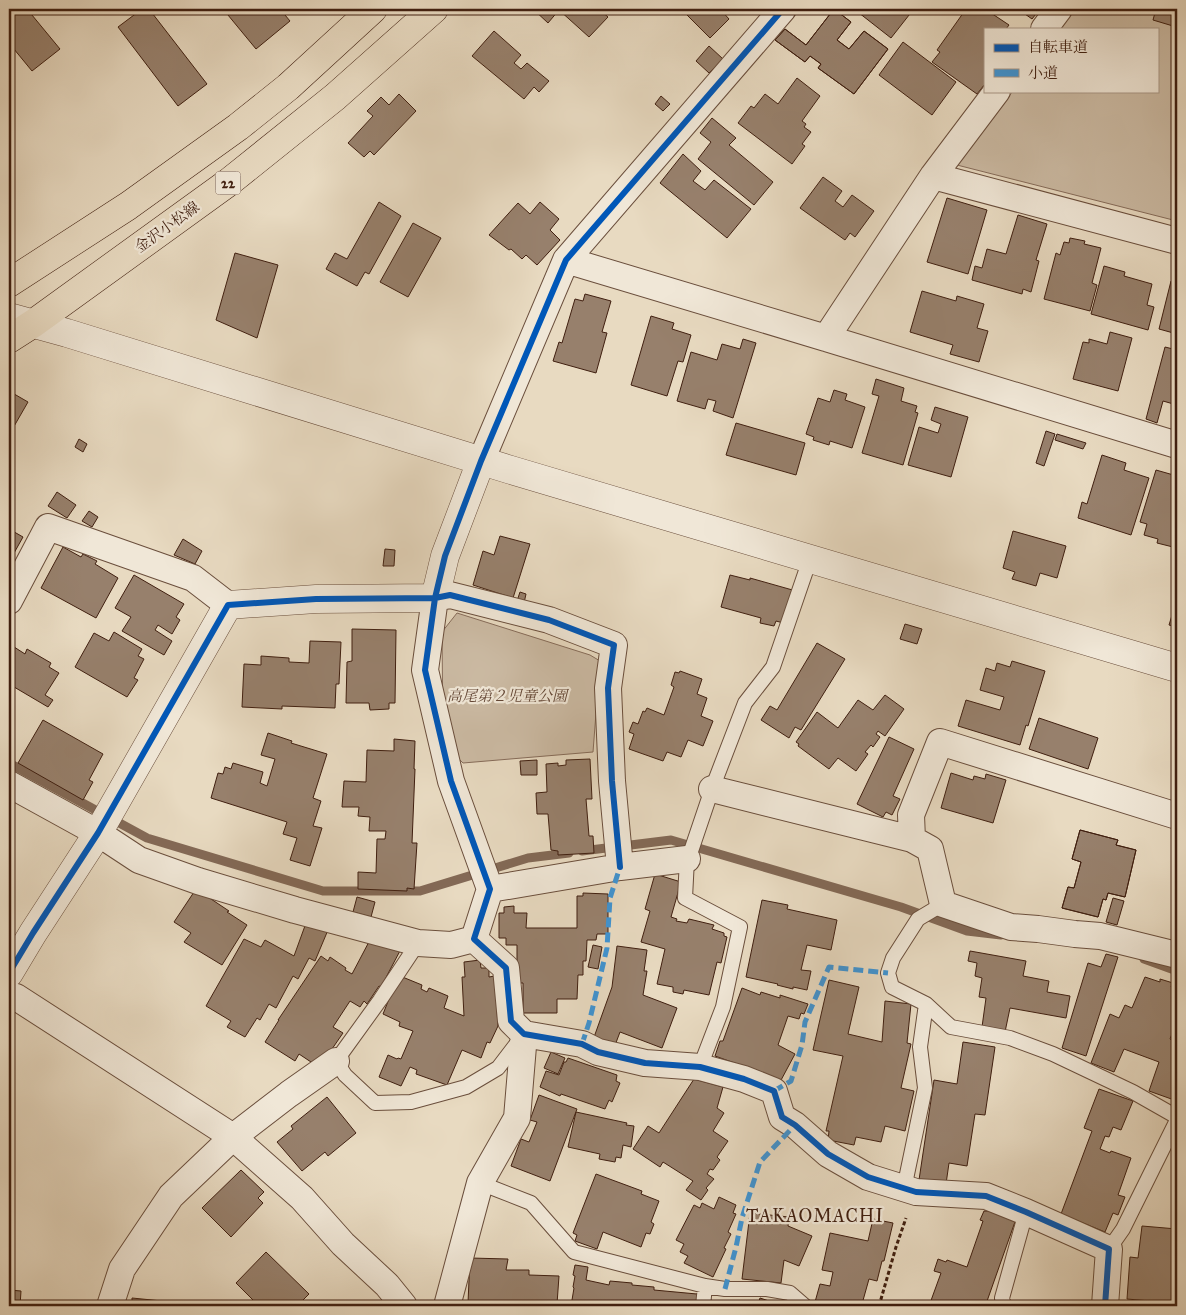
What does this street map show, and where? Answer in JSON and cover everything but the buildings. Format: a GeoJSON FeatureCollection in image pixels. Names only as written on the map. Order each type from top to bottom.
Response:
{"type":"FeatureCollection","features":[{"type":"Feature","properties":{"kind":"main road"},"geometry":{"type":"LineString","coordinates":[[9,283],[128,206],[238,127],[288,87],[373,9]]}},
{"type":"Feature","properties":{"kind":"main road","name":"金沢小松線"},"geometry":{"type":"LineString","coordinates":[[9,339],[21,320],[229,182],[335,97],[434,9]]}},
{"type":"Feature","properties":{"kind":"street"},"geometry":{"type":"LineString","coordinates":[[474,939],[490,889],[451,781],[425,670],[435,598],[444,556],[481,461],[566,260],[783,9]]}},
{"type":"Feature","properties":{"kind":"street"},"geometry":{"type":"LineString","coordinates":[[1045,28],[1059,9]]}},
{"type":"Feature","properties":{"kind":"street"},"geometry":{"type":"LineString","coordinates":[[826,338],[933,176],[996,92]]}},
{"type":"Feature","properties":{"kind":"street"},"geometry":{"type":"LineString","coordinates":[[933,176],[1177,240]]}},
{"type":"Feature","properties":{"kind":"street"},"geometry":{"type":"LineString","coordinates":[[566,260],[1177,445]]}},
{"type":"Feature","properties":{"kind":"street"},"geometry":{"type":"LineString","coordinates":[[21,320],[481,461],[1177,668]]}},
{"type":"Feature","properties":{"kind":"street"},"geometry":{"type":"LineString","coordinates":[[9,601],[48,527],[193,578],[228,605],[316,599],[435,598],[450,595],[549,620],[614,645],[608,688],[612,781],[620,867]]}},
{"type":"Feature","properties":{"kind":"street"},"geometry":{"type":"LineString","coordinates":[[9,973],[98,833],[228,605]]}},
{"type":"Feature","properties":{"kind":"street"},"geometry":{"type":"LineString","coordinates":[[912,839],[911,815],[940,742],[1177,816]]}},
{"type":"Feature","properties":{"kind":"street"},"geometry":{"type":"LineString","coordinates":[[9,784],[98,833],[139,860],[198,882],[418,943],[451,945],[474,939]]}},
{"type":"Feature","properties":{"kind":"street"},"geometry":{"type":"LineString","coordinates":[[712,789],[912,839],[930,849],[943,904],[1011,927],[1100,936],[1177,955]]}},
{"type":"Feature","properties":{"kind":"street"},"geometry":{"type":"LineString","coordinates":[[490,889],[620,867],[686,859]]}},
{"type":"Feature","properties":{"kind":"street"},"geometry":{"type":"LineString","coordinates":[[474,939],[506,968],[511,1021],[524,1034],[582,1044],[598,1052],[645,1063],[700,1068],[744,1079],[774,1091],[782,1116],[828,1154],[868,1178],[916,1192],[986,1196],[1109,1249],[1105,1306]]}},
{"type":"Feature","properties":{"kind":"street"},"geometry":{"type":"LineString","coordinates":[[9,995],[16,997],[233,1137],[302,1198],[343,1244],[387,1286],[404,1306]]}},
{"type":"Feature","properties":{"kind":"street"},"geometry":{"type":"LineString","coordinates":[[448,1306],[480,1183],[517,1118],[524,1034]]}},
{"type":"Feature","properties":{"kind":"street"},"geometry":{"type":"LineString","coordinates":[[110,1306],[122,1269],[171,1196],[233,1137],[336,1061]]}},
{"type":"Feature","properties":{"kind":"lane"},"geometry":{"type":"LineString","coordinates":[[700,1068],[723,1007],[740,927],[686,898],[686,859],[689,857],[712,789],[745,703],[773,667],[810,559]]}},
{"type":"Feature","properties":{"kind":"lane"},"geometry":{"type":"LineString","coordinates":[[943,904],[918,919],[893,958],[888,973],[892,987],[926,1004],[951,1027],[1010,1038],[1053,1054],[1133,1092],[1177,1118],[1123,1229],[1109,1249]]}},
{"type":"Feature","properties":{"kind":"lane"},"geometry":{"type":"LineString","coordinates":[[418,943],[336,1061],[344,1075],[375,1103],[411,1102],[466,1088],[498,1068],[524,1034]]}},
{"type":"Feature","properties":{"kind":"lane"},"geometry":{"type":"LineString","coordinates":[[916,1192],[906,1179],[925,1088],[920,1047],[926,1004]]}},
{"type":"Feature","properties":{"kind":"lane"},"geometry":{"type":"LineString","coordinates":[[480,1183],[531,1203],[574,1252],[705,1286],[790,1292],[805,1306]]}},
{"type":"Feature","properties":{"kind":"lane"},"geometry":{"type":"LineString","coordinates":[[1004,1306],[1002,1298],[1026,1212]]}},
{"type":"Feature","properties":{"kind":"lane"},"geometry":{"type":"LineString","coordinates":[[703,1306],[705,1286]]}},
{"type":"Feature","properties":{"kind":"path"},"geometry":{"type":"LineString","coordinates":[[879,1306],[896,1247],[916,1192]]}},
{"type":"Feature","properties":{"kind":"green space"},"geometry":{"type":"Polygon","coordinates":[[[1075,9],[1177,9],[1177,221],[957,165],[1012,92],[1158,92],[1158,28],[1061,28],[1075,9]]]}},
{"type":"Feature","properties":{"kind":"green space","name":"高尾第２児童公園"},"geometry":{"type":"Polygon","coordinates":[[[457,613],[590,655],[600,661],[593,752],[463,763],[443,743],[442,632],[457,613]]]}},
{"type":"Feature","properties":{"kind":"waterway"},"geometry":{"type":"LineString","coordinates":[[9,763],[147,838],[323,891],[420,891],[528,858],[569,853]]}},
{"type":"Feature","properties":{"kind":"waterway"},"geometry":{"type":"LineString","coordinates":[[582,851],[671,840],[901,907],[967,931],[1001,935]]}},
{"type":"Feature","properties":{"kind":"waterway"},"geometry":{"type":"LineString","coordinates":[[1144,959],[1177,971]]}},
{"type":"Feature","properties":{"kind":"marked path"},"geometry":{"type":"LineString","coordinates":[[582,1044],[607,948],[610,898],[620,867]]}},
{"type":"Feature","properties":{"kind":"marked path"},"geometry":{"type":"LineString","coordinates":[[774,1091],[791,1081],[802,1045],[805,1022],[829,967],[888,973]]}},
{"type":"Feature","properties":{"kind":"marked path"},"geometry":{"type":"LineString","coordinates":[[725,1289],[742,1218],[760,1162],[795,1125]]}},
{"type":"Feature","properties":{"kind":"cycle path"},"geometry":{"type":"LineString","coordinates":[[9,973],[98,833],[228,605],[316,599],[435,598],[445,556],[481,461],[566,260],[783,9]]}},
{"type":"Feature","properties":{"kind":"cycle path"},"geometry":{"type":"LineString","coordinates":[[620,867],[612,781],[608,688],[614,645],[549,620],[450,595],[435,598],[425,670],[451,781],[490,889],[474,939],[506,968],[511,1021],[524,1034],[582,1044],[598,1052],[645,1063],[700,1067],[744,1079],[774,1091],[782,1117],[795,1125],[828,1154],[868,1177],[916,1192],[986,1196],[1109,1249],[1105,1306]]}},
{"type":"Feature","properties":{"kind":"district","name":"TAKAOMACHI"},"geometry":{"type":"Point","coordinates":[815,1216]}}]}
